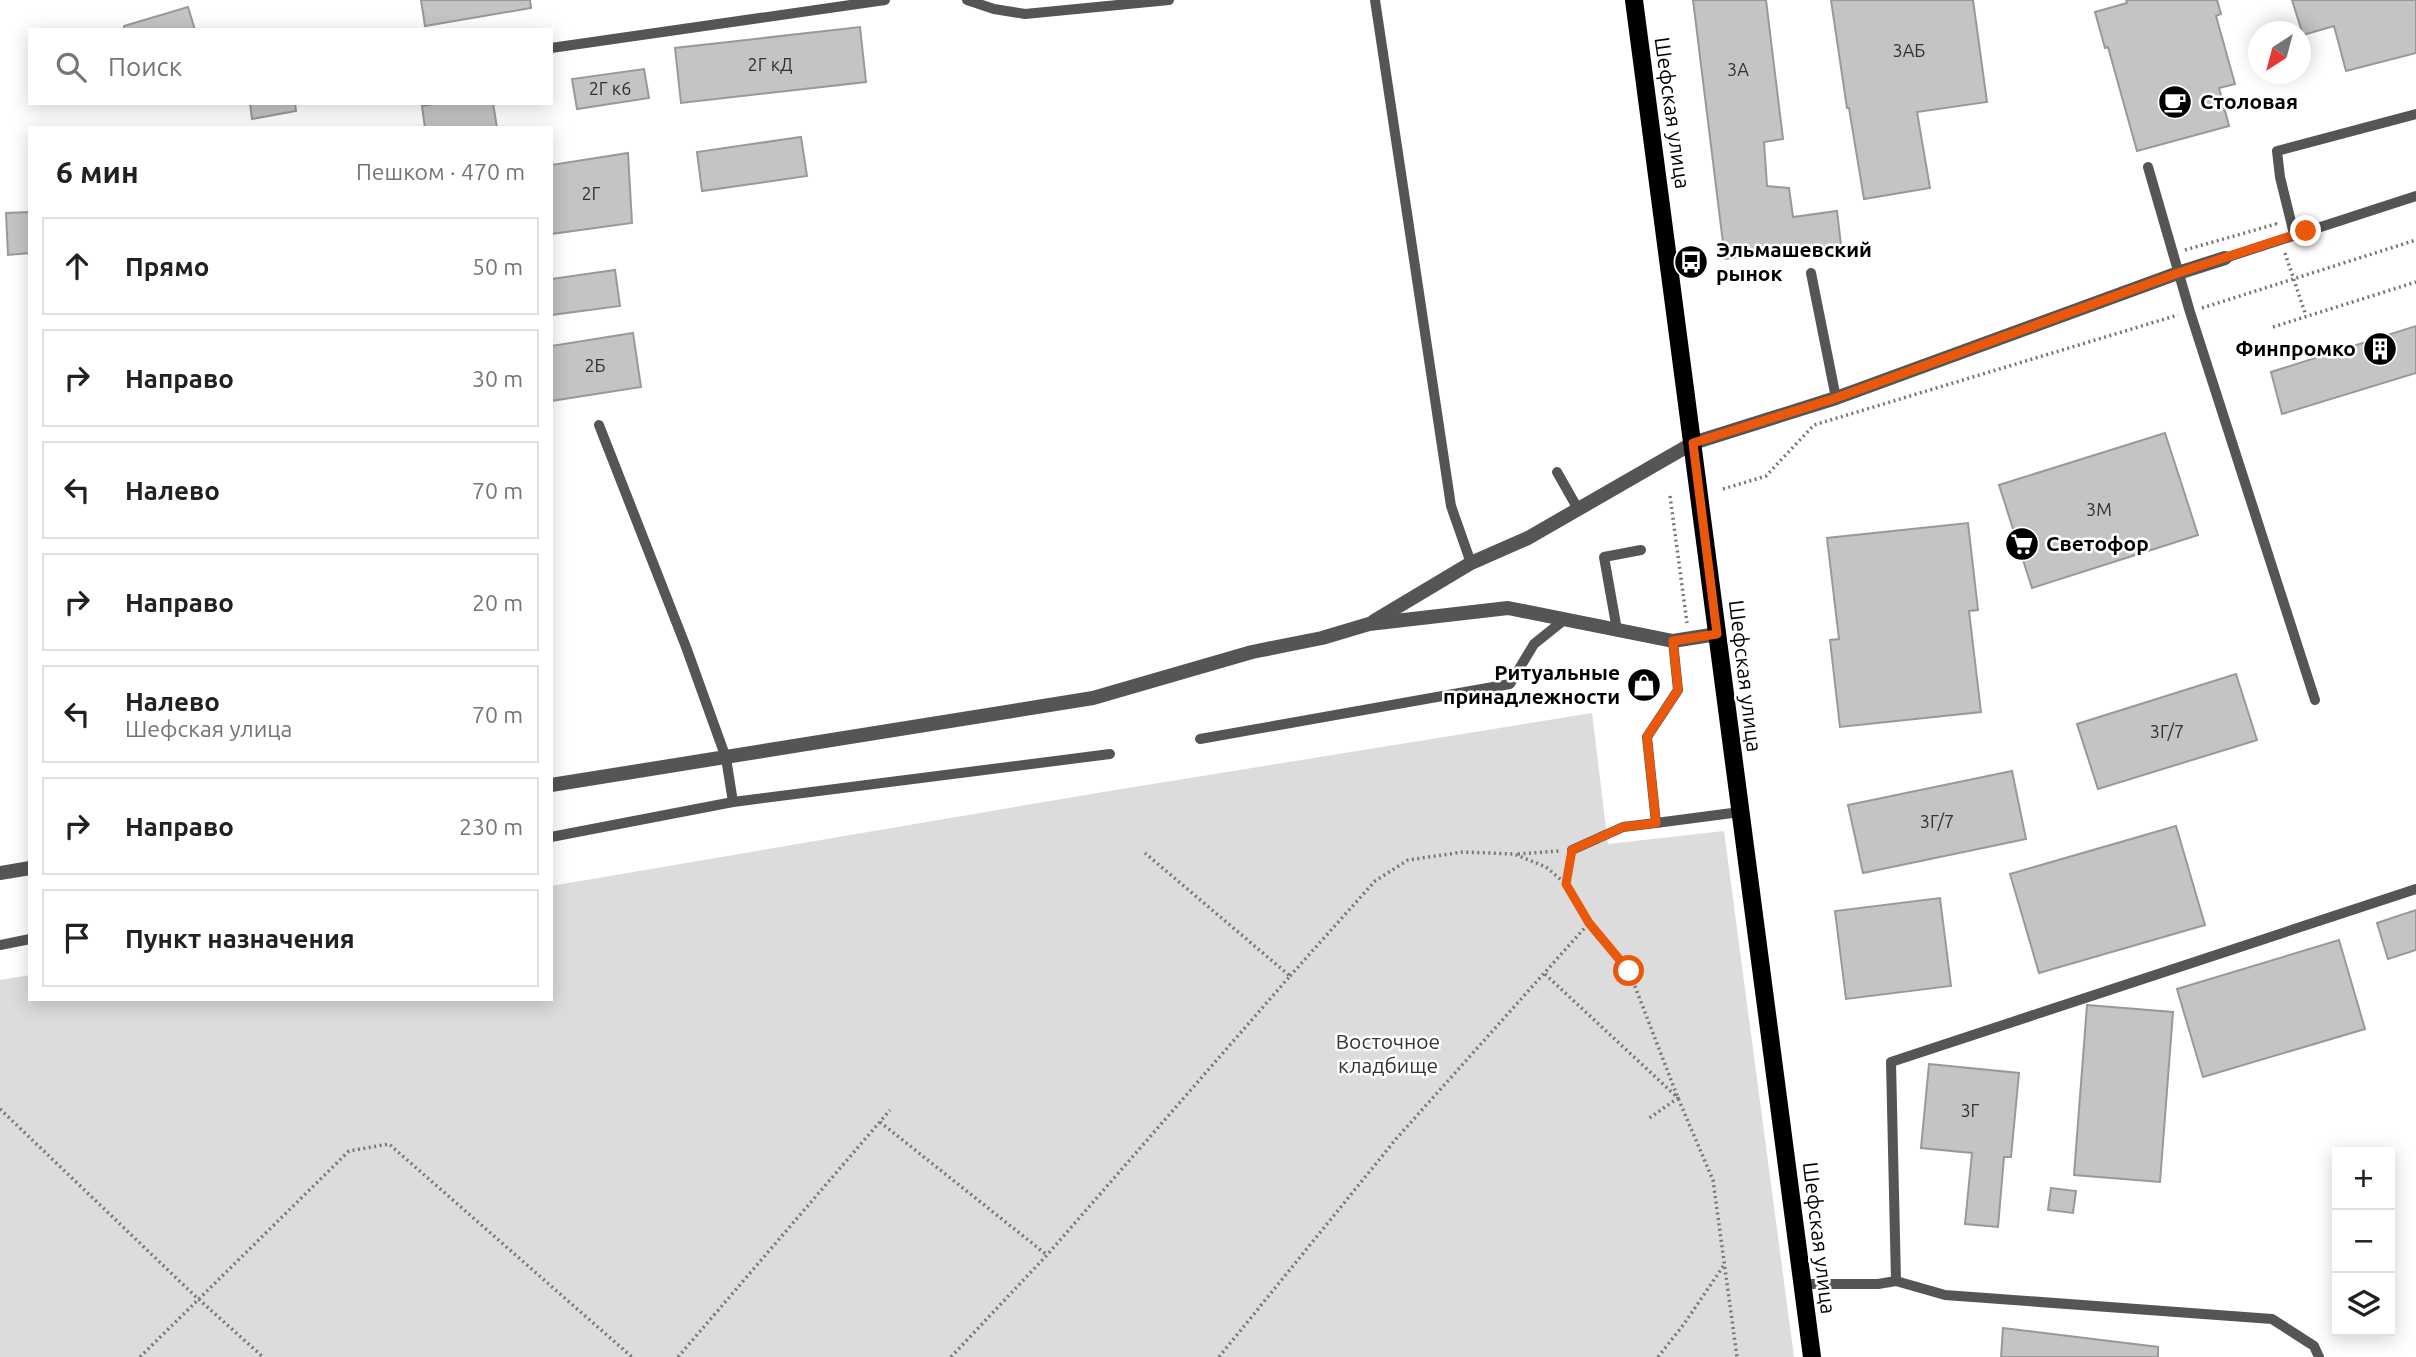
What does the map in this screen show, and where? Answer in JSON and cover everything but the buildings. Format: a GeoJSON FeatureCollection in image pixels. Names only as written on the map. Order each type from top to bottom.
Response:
{"type":"FeatureCollection","features":[{"type":"Feature","properties":{"kind":"main road","name":"Шефская улица"},"geometry":{"type":"LineString","coordinates":[[1634,0],[1812,1357]]}},
{"type":"Feature","properties":{"kind":"street"},"geometry":{"type":"LineString","coordinates":[[1369,624],[1471,563],[1528,538],[1693,443],[1836,398],[2225,258]]}},
{"type":"Feature","properties":{"kind":"street"},"geometry":{"type":"LineString","coordinates":[[553,785],[1093,698],[1252,652],[1322,639],[1369,624],[1508,608],[1673,641],[1717,634]]}},
{"type":"Feature","properties":{"kind":"street"},"geometry":{"type":"LineString","coordinates":[[0,873],[28,868]]}},
{"type":"Feature","properties":{"kind":"lane"},"geometry":{"type":"LineString","coordinates":[[553,48],[885,0]]}},
{"type":"Feature","properties":{"kind":"lane"},"geometry":{"type":"LineString","coordinates":[[967,0],[994,9],[1025,14],[1169,0]]}},
{"type":"Feature","properties":{"kind":"lane"},"geometry":{"type":"LineString","coordinates":[[1375,0],[1451,506],[1471,563]]}},
{"type":"Feature","properties":{"kind":"lane"},"geometry":{"type":"LineString","coordinates":[[2294,234],[2280,177],[2277,151],[2416,114]]}},
{"type":"Feature","properties":{"kind":"lane"},"geometry":{"type":"LineString","coordinates":[[2148,167],[2190,312],[2315,701]]}},
{"type":"Feature","properties":{"kind":"lane"},"geometry":{"type":"LineString","coordinates":[[2225,258],[2416,196]]}},
{"type":"Feature","properties":{"kind":"lane"},"geometry":{"type":"LineString","coordinates":[[1811,273],[1836,398]]}},
{"type":"Feature","properties":{"kind":"lane"},"geometry":{"type":"LineString","coordinates":[[598,425],[681,635],[726,758],[733,802]]}},
{"type":"Feature","properties":{"kind":"lane"},"geometry":{"type":"LineString","coordinates":[[1557,472],[1578,509]]}},
{"type":"Feature","properties":{"kind":"lane"},"geometry":{"type":"LineString","coordinates":[[1617,630],[1604,557],[1641,550]]}},
{"type":"Feature","properties":{"kind":"lane"},"geometry":{"type":"LineString","coordinates":[[1200,739],[1510,684],[1534,645],[1564,620]]}},
{"type":"Feature","properties":{"kind":"lane"},"geometry":{"type":"LineString","coordinates":[[1656,823],[1647,737],[1678,690],[1673,641]]}},
{"type":"Feature","properties":{"kind":"lane"},"geometry":{"type":"LineString","coordinates":[[553,838],[733,802],[1110,754]]}},
{"type":"Feature","properties":{"kind":"lane"},"geometry":{"type":"LineString","coordinates":[[1572,850],[1623,827],[1740,812]]}},
{"type":"Feature","properties":{"kind":"lane"},"geometry":{"type":"LineString","coordinates":[[1896,1281],[1891,1062],[2416,890]]}},
{"type":"Feature","properties":{"kind":"lane"},"geometry":{"type":"LineString","coordinates":[[0,945],[28,939]]}},
{"type":"Feature","properties":{"kind":"lane"},"geometry":{"type":"LineString","coordinates":[[1802,1284],[1878,1284],[1896,1281],[1945,1295],[2272,1320],[2314,1346],[2319,1357]]}},
{"type":"Feature","properties":{"kind":"path"},"geometry":{"type":"LineString","coordinates":[[2172,254],[2276,224],[2306,316]]}},
{"type":"Feature","properties":{"kind":"path"},"geometry":{"type":"LineString","coordinates":[[1723,489],[1766,476],[1814,425],[2190,312],[2416,240]]}},
{"type":"Feature","properties":{"kind":"path"},"geometry":{"type":"LineString","coordinates":[[2273,327],[2416,282]]}},
{"type":"Feature","properties":{"kind":"path"},"geometry":{"type":"LineString","coordinates":[[1671,496],[1689,638]]}},
{"type":"Feature","properties":{"kind":"path"},"geometry":{"type":"LineString","coordinates":[[951,1357],[1046,1255],[1375,881],[1408,860],[1464,852],[1514,854],[1572,850],[1566,884]]}},
{"type":"Feature","properties":{"kind":"path"},"geometry":{"type":"LineString","coordinates":[[1145,853],[1290,976]]}},
{"type":"Feature","properties":{"kind":"path"},"geometry":{"type":"LineString","coordinates":[[1514,854],[1546,867],[1566,884],[1589,923],[1629,971],[1713,1180],[1737,1357]]}},
{"type":"Feature","properties":{"kind":"path"},"geometry":{"type":"LineString","coordinates":[[1219,1357],[1396,1139],[1589,923]]}},
{"type":"Feature","properties":{"kind":"path"},"geometry":{"type":"LineString","coordinates":[[1545,974],[1678,1098]]}},
{"type":"Feature","properties":{"kind":"path"},"geometry":{"type":"LineString","coordinates":[[1648,1119],[1678,1098]]}},
{"type":"Feature","properties":{"kind":"path"},"geometry":{"type":"LineString","coordinates":[[0,1109],[198,1300],[263,1357]]}},
{"type":"Feature","properties":{"kind":"path"},"geometry":{"type":"LineString","coordinates":[[678,1357],[890,1110]]}},
{"type":"Feature","properties":{"kind":"path"},"geometry":{"type":"LineString","coordinates":[[880,1122],[1046,1255]]}},
{"type":"Feature","properties":{"kind":"path"},"geometry":{"type":"LineString","coordinates":[[140,1357],[349,1152],[389,1144],[632,1357]]}},
{"type":"Feature","properties":{"kind":"path"},"geometry":{"type":"LineString","coordinates":[[1658,1357],[1725,1264]]}},
{"type":"Feature","properties":{"kind":"green space","name":"Восточное кладбище"},"geometry":{"type":"Polygon","coordinates":[[[1592,713],[1608,844],[1724,831],[1794,1357],[0,1357],[0,980],[28,975],[28,1001],[553,1001],[553,886],[1103,792],[1592,713]]]}},
{"type":"Feature","properties":{"kind":"place","name":"Столовая"},"geometry":{"type":"Point","coordinates":[2175,102]}},
{"type":"Feature","properties":{"kind":"place","name":"Эльмашевский рынок"},"geometry":{"type":"Point","coordinates":[1691,262]}},
{"type":"Feature","properties":{"kind":"place","name":"Финпромко"},"geometry":{"type":"Point","coordinates":[2380,349]}},
{"type":"Feature","properties":{"kind":"place","name":"Светофор"},"geometry":{"type":"Point","coordinates":[2022,544]}},
{"type":"Feature","properties":{"kind":"place","name":"Ритуальные принадлежности"},"geometry":{"type":"Point","coordinates":[1644,685]}},
{"type":"Feature","properties":{"kind":"route"},"geometry":{"type":"LineString","coordinates":[[1629,971],[1589,923],[1566,884],[1572,850],[1623,827],[1656,823],[1647,737],[1678,690],[1673,641],[1717,634],[1693,443],[1836,398],[2178,273],[2306,231]]}}]}
